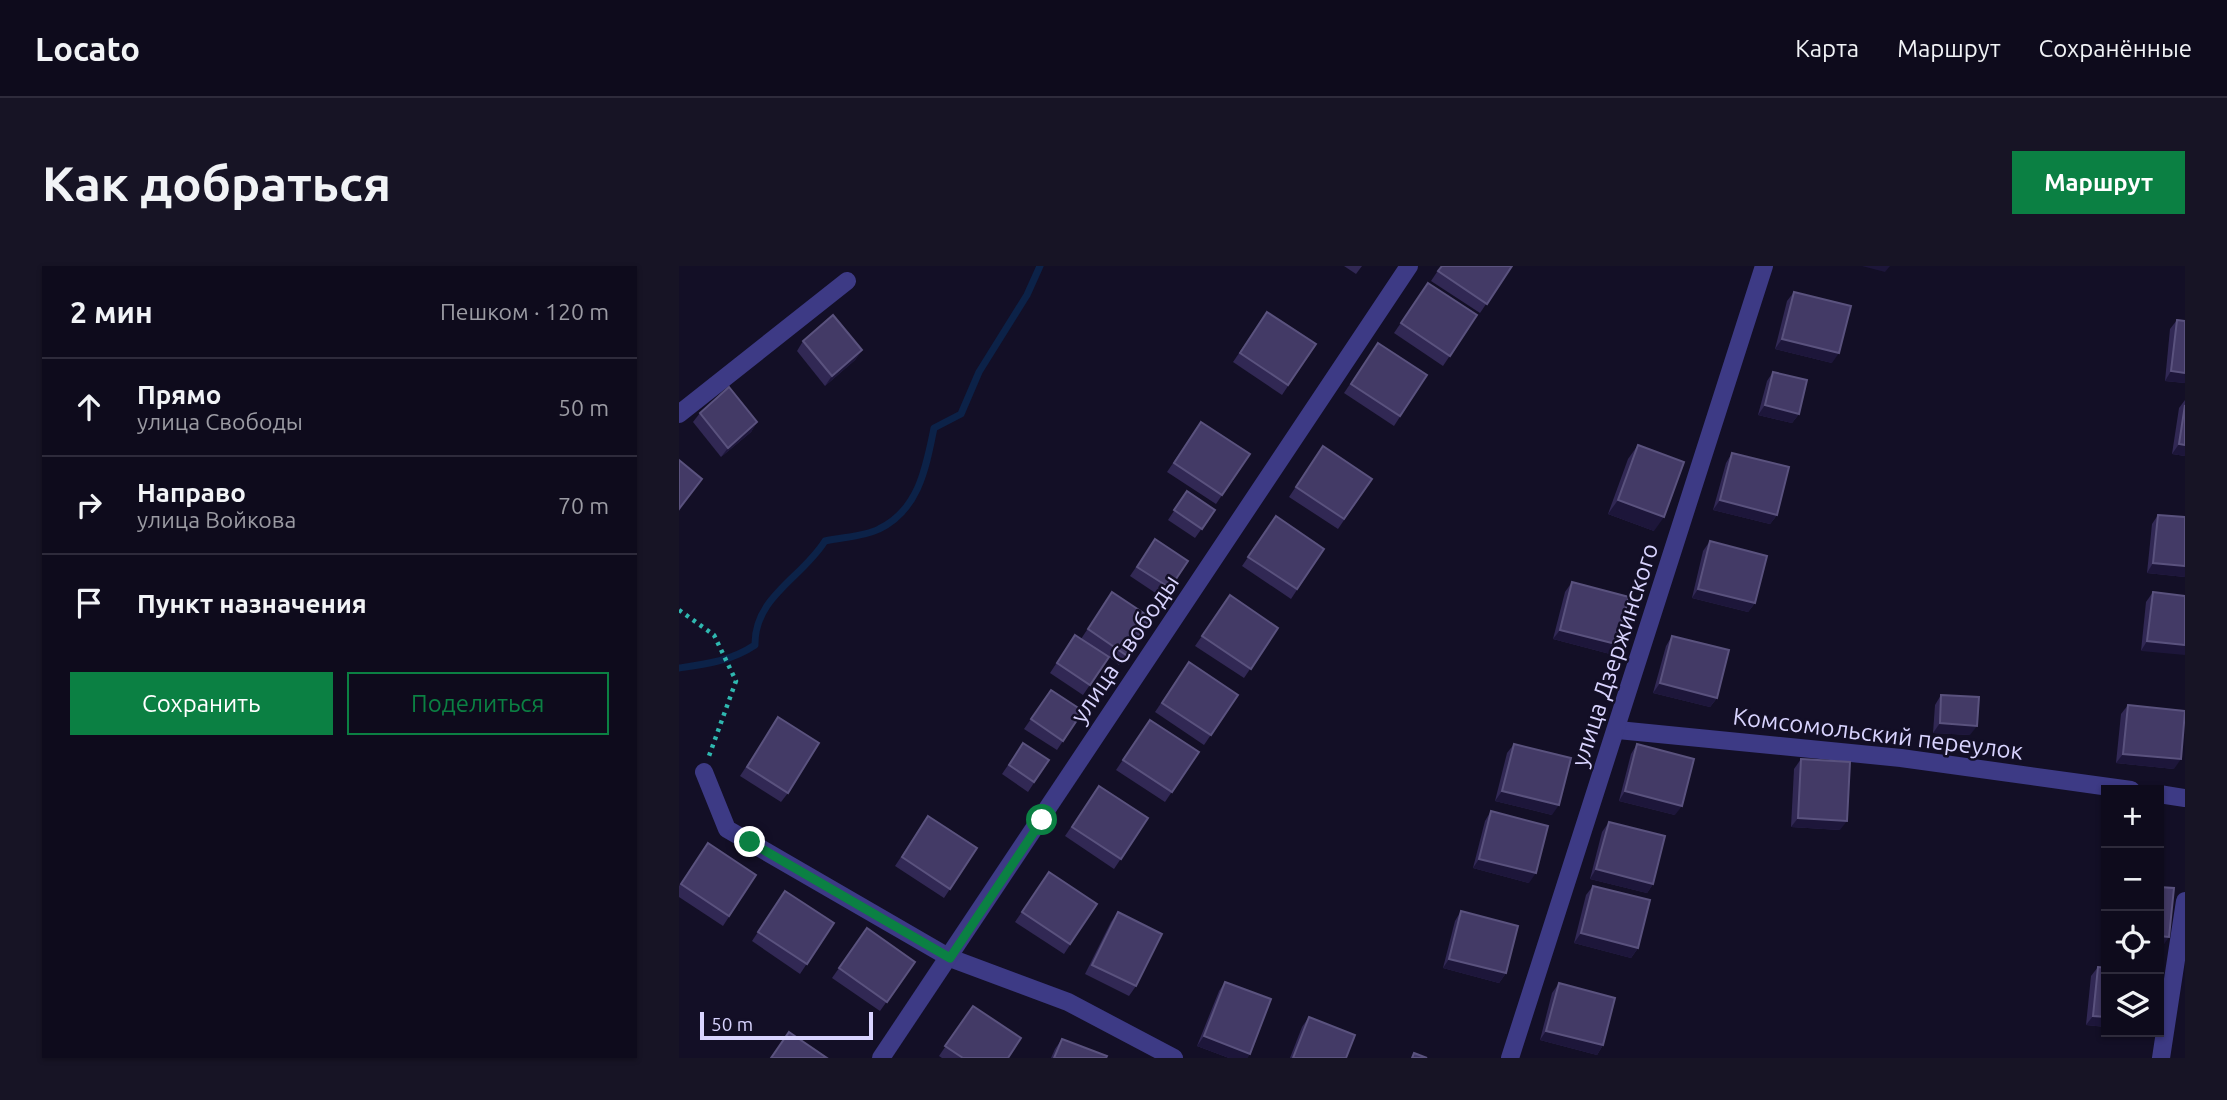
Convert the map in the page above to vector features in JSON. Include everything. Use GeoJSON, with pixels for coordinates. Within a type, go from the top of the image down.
{"type":"FeatureCollection","features":[{"type":"Feature","properties":{"kind":"street","name":"улица Свободы"},"geometry":{"type":"LineString","coordinates":[[881,1058],[1409,266]]}},
{"type":"Feature","properties":{"kind":"street","name":"улица Дзержинского"},"geometry":{"type":"LineString","coordinates":[[1510,1058],[1618,730],[1764,266]]}},
{"type":"Feature","properties":{"kind":"street"},"geometry":{"type":"LineString","coordinates":[[679,414],[847,281]]}},
{"type":"Feature","properties":{"kind":"street","name":"Комсомольский переулок"},"geometry":{"type":"LineString","coordinates":[[1618,730],[1901,758],[2101,786]]}},
{"type":"Feature","properties":{"kind":"street"},"geometry":{"type":"LineString","coordinates":[[704,772],[727,829],[950,958],[1068,1002],[1174,1058]]}},
{"type":"Feature","properties":{"kind":"street"},"geometry":{"type":"LineString","coordinates":[[2164,795],[2185,798]]}},
{"type":"Feature","properties":{"kind":"street"},"geometry":{"type":"LineString","coordinates":[[2161,1058],[2185,901]]}},
{"type":"Feature","properties":{"kind":"path"},"geometry":{"type":"LineString","coordinates":[[679,610],[714,635],[736,681],[704,772]]}},
{"type":"Feature","properties":{"kind":"building"},"geometry":{"type":"Polygon","coordinates":[[[1442,266],[1512,266],[1487,304],[1438,271],[1442,266]]]}},
{"type":"Feature","properties":{"kind":"building"},"geometry":{"type":"Polygon","coordinates":[[[1428,283],[1477,315],[1450,356],[1401,323],[1428,283]]]}},
{"type":"Feature","properties":{"kind":"building"},"geometry":{"type":"Polygon","coordinates":[[[1794,292],[1851,306],[1839,353],[1782,339],[1794,292]]]}},
{"type":"Feature","properties":{"kind":"building"},"geometry":{"type":"Polygon","coordinates":[[[1267,312],[1316,344],[1288,385],[1240,353],[1267,312]]]}},
{"type":"Feature","properties":{"kind":"building"},"geometry":{"type":"Polygon","coordinates":[[[833,315],[862,350],[832,376],[803,341],[833,315]]]}},
{"type":"Feature","properties":{"kind":"building"},"geometry":{"type":"Polygon","coordinates":[[[2177,320],[2185,321],[2185,373],[2171,371],[2177,320]]]}},
{"type":"Feature","properties":{"kind":"building"},"geometry":{"type":"Polygon","coordinates":[[[1378,343],[1427,375],[1400,416],[1351,384],[1378,343]]]}},
{"type":"Feature","properties":{"kind":"building"},"geometry":{"type":"Polygon","coordinates":[[[1773,372],[1807,380],[1799,414],[1765,405],[1773,372]]]}},
{"type":"Feature","properties":{"kind":"building"},"geometry":{"type":"Polygon","coordinates":[[[729,387],[757,422],[728,448],[700,413],[729,387]]]}},
{"type":"Feature","properties":{"kind":"building"},"geometry":{"type":"Polygon","coordinates":[[[2185,405],[2185,445],[2179,444],[2185,405]]]}},
{"type":"Feature","properties":{"kind":"building"},"geometry":{"type":"Polygon","coordinates":[[[1201,422],[1250,454],[1222,495],[1174,463],[1201,422]]]}},
{"type":"Feature","properties":{"kind":"building"},"geometry":{"type":"Polygon","coordinates":[[[1638,445],[1684,462],[1664,517],[1618,500],[1638,445]]]}},
{"type":"Feature","properties":{"kind":"building"},"geometry":{"type":"Polygon","coordinates":[[[1323,446],[1372,479],[1344,519],[1296,487],[1323,446]]]}},
{"type":"Feature","properties":{"kind":"building"},"geometry":{"type":"Polygon","coordinates":[[[1732,453],[1789,467],[1777,515],[1720,500],[1732,453]]]}},
{"type":"Feature","properties":{"kind":"building"},"geometry":{"type":"Polygon","coordinates":[[[679,460],[702,479],[679,509],[679,460]]]}},
{"type":"Feature","properties":{"kind":"building"},"geometry":{"type":"Polygon","coordinates":[[[1187,491],[1215,510],[1202,529],[1174,510],[1187,491]]]}},
{"type":"Feature","properties":{"kind":"building"},"geometry":{"type":"Polygon","coordinates":[[[2158,515],[2185,517],[2185,566],[2153,563],[2158,515]]]}},
{"type":"Feature","properties":{"kind":"building"},"geometry":{"type":"Polygon","coordinates":[[[1276,516],[1324,549],[1297,589],[1248,557],[1276,516]]]}},
{"type":"Feature","properties":{"kind":"building"},"geometry":{"type":"Polygon","coordinates":[[[1155,539],[1188,561],[1170,588],[1137,567],[1155,539]]]}},
{"type":"Feature","properties":{"kind":"building"},"geometry":{"type":"Polygon","coordinates":[[[1710,541],[1767,556],[1755,603],[1698,589],[1710,541]]]}},
{"type":"Feature","properties":{"kind":"building"},"geometry":{"type":"Polygon","coordinates":[[[1572,582],[1629,597],[1616,644],[1560,630],[1572,582]]]}},
{"type":"Feature","properties":{"kind":"building"},"geometry":{"type":"Polygon","coordinates":[[[1112,592],[1151,618],[1126,655],[1088,629],[1112,592]]]}},
{"type":"Feature","properties":{"kind":"building"},"geometry":{"type":"Polygon","coordinates":[[[2153,592],[2185,596],[2185,645],[2147,641],[2153,592]]]}},
{"type":"Feature","properties":{"kind":"building"},"geometry":{"type":"Polygon","coordinates":[[[1230,595],[1278,628],[1251,669],[1202,636],[1230,595]]]}},
{"type":"Feature","properties":{"kind":"building"},"geometry":{"type":"Polygon","coordinates":[[[1075,635],[1109,657],[1090,685],[1057,663],[1075,635]]]}},
{"type":"Feature","properties":{"kind":"building"},"geometry":{"type":"Polygon","coordinates":[[[1672,636],[1729,650],[1717,698],[1660,683],[1672,636]]]}},
{"type":"Feature","properties":{"kind":"building"},"geometry":{"type":"Polygon","coordinates":[[[1189,662],[1238,695],[1211,735],[1162,703],[1189,662]]]}},
{"type":"Feature","properties":{"kind":"building"},"geometry":{"type":"Polygon","coordinates":[[[1051,690],[1083,711],[1063,741],[1031,719],[1051,690]]]}},
{"type":"Feature","properties":{"kind":"building"},"geometry":{"type":"Polygon","coordinates":[[[1941,695],[1979,697],[1977,726],[1940,723],[1941,695]]]}},
{"type":"Feature","properties":{"kind":"building"},"geometry":{"type":"Polygon","coordinates":[[[2128,705],[2185,711],[2181,759],[2123,754],[2128,705]]]}},
{"type":"Feature","properties":{"kind":"building"},"geometry":{"type":"Polygon","coordinates":[[[778,717],[819,743],[788,793],[747,767],[778,717]]]}},
{"type":"Feature","properties":{"kind":"building"},"geometry":{"type":"Polygon","coordinates":[[[1150,720],[1199,752],[1172,792],[1123,760],[1150,720]]]}},
{"type":"Feature","properties":{"kind":"building"},"geometry":{"type":"Polygon","coordinates":[[[1023,743],[1049,760],[1034,782],[1009,765],[1023,743]]]}},
{"type":"Feature","properties":{"kind":"building"},"geometry":{"type":"Polygon","coordinates":[[[1514,744],[1571,758],[1559,805],[1502,791],[1514,744]]]}},
{"type":"Feature","properties":{"kind":"building"},"geometry":{"type":"Polygon","coordinates":[[[1637,744],[1694,759],[1682,806],[1625,791],[1637,744]]]}},
{"type":"Feature","properties":{"kind":"building"},"geometry":{"type":"Polygon","coordinates":[[[1801,759],[1850,762],[1847,821],[1798,818],[1801,759]]]}},
{"type":"Feature","properties":{"kind":"building"},"geometry":{"type":"Polygon","coordinates":[[[1099,786],[1148,818],[1121,859],[1072,827],[1099,786]]]}},
{"type":"Feature","properties":{"kind":"building"},"geometry":{"type":"Polygon","coordinates":[[[1491,811],[1548,826],[1536,873],[1479,859],[1491,811]]]}},
{"type":"Feature","properties":{"kind":"building"},"geometry":{"type":"Polygon","coordinates":[[[928,816],[977,848],[950,889],[902,857],[928,816]]]}},
{"type":"Feature","properties":{"kind":"building"},"geometry":{"type":"Polygon","coordinates":[[[1609,822],[1665,836],[1653,884],[1596,869],[1609,822]]]}},
{"type":"Feature","properties":{"kind":"building"},"geometry":{"type":"Polygon","coordinates":[[[708,843],[756,875],[729,916],[681,884],[708,843]]]}},
{"type":"Feature","properties":{"kind":"building"},"geometry":{"type":"Polygon","coordinates":[[[1049,872],[1097,904],[1070,944],[1022,912],[1049,872]]]}},
{"type":"Feature","properties":{"kind":"building"},"geometry":{"type":"Polygon","coordinates":[[[1593,886],[1650,900],[1638,948],[1581,933],[1593,886]]]}},
{"type":"Feature","properties":{"kind":"building"},"geometry":{"type":"Polygon","coordinates":[[[2164,887],[2174,888],[2169,937],[2164,936],[2164,887]]]}},
{"type":"Feature","properties":{"kind":"building"},"geometry":{"type":"Polygon","coordinates":[[[785,891],[834,923],[807,964],[758,932],[785,891]]]}},
{"type":"Feature","properties":{"kind":"building"},"geometry":{"type":"Polygon","coordinates":[[[1461,911],[1518,926],[1506,973],[1449,959],[1461,911]]]}},
{"type":"Feature","properties":{"kind":"building"},"geometry":{"type":"Polygon","coordinates":[[[1118,912],[1162,934],[1136,986],[1092,965],[1118,912]]]}},
{"type":"Feature","properties":{"kind":"building"},"geometry":{"type":"Polygon","coordinates":[[[867,928],[915,962],[887,1002],[839,968],[867,928]]]}},
{"type":"Feature","properties":{"kind":"building"},"geometry":{"type":"Polygon","coordinates":[[[2098,967],[2101,967],[2101,1017],[2093,1016],[2098,967]]]}},
{"type":"Feature","properties":{"kind":"building"},"geometry":{"type":"Polygon","coordinates":[[[1225,982],[1271,999],[1250,1054],[1204,1036],[1225,982]]]}},
{"type":"Feature","properties":{"kind":"building"},"geometry":{"type":"Polygon","coordinates":[[[1559,983],[1615,998],[1603,1045],[1546,1031],[1559,983]]]}},
{"type":"Feature","properties":{"kind":"building"},"geometry":{"type":"Polygon","coordinates":[[[973,1006],[1021,1038],[1008,1058],[963,1058],[945,1046],[973,1006]]]}},
{"type":"Feature","properties":{"kind":"building"},"geometry":{"type":"Polygon","coordinates":[[[1309,1017],[1355,1035],[1346,1058],[1293,1058],[1309,1017]]]}},
{"type":"Feature","properties":{"kind":"building"},"geometry":{"type":"Polygon","coordinates":[[[789,1032],[827,1058],[771,1058],[789,1032]]]}},
{"type":"Feature","properties":{"kind":"building"},"geometry":{"type":"Polygon","coordinates":[[[1062,1039],[1107,1056],[1054,1058],[1062,1039]]]}},
{"type":"Feature","properties":{"kind":"building"},"geometry":{"type":"Polygon","coordinates":[[[1414,1053],[1427,1058],[1412,1058],[1414,1053]]]}},
{"type":"Feature","properties":{"kind":"waterway"},"geometry":{"type":"LineString","coordinates":[[679,668],[728,658],[755,645],[762,614],[825,541],[873,532],[893,521],[903,511],[919,486],[934,428],[961,414],[979,372],[1027,295],[1040,266]]}},
{"type":"Feature","properties":{"kind":"route"},"geometry":{"type":"LineString","coordinates":[[750,842],[950,958],[1042,820]]}}]}
